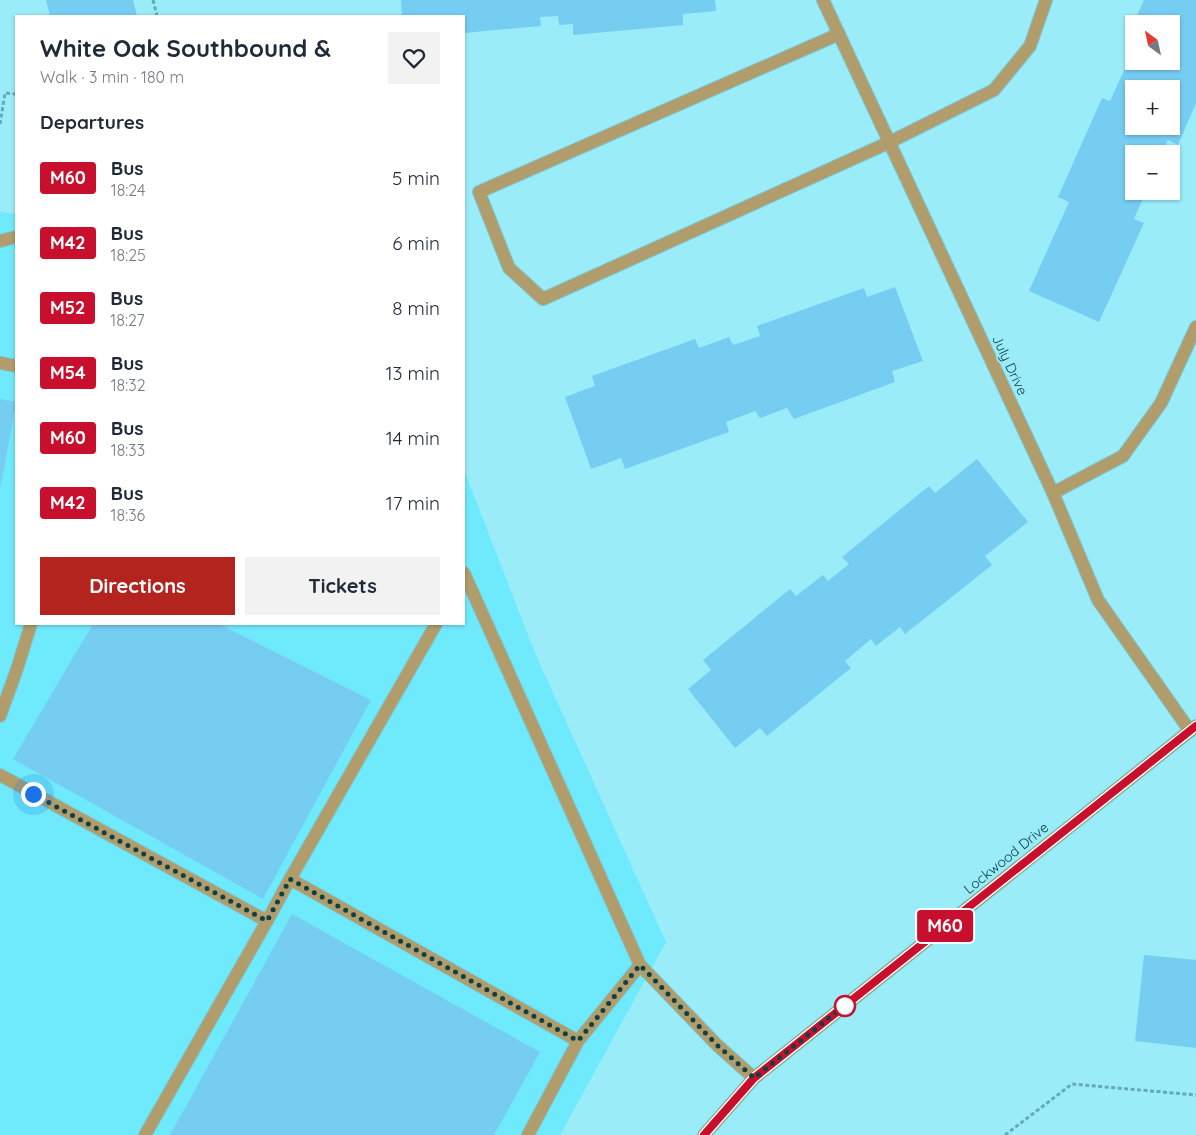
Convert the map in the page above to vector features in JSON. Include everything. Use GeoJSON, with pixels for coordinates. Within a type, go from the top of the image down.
{"type":"FeatureCollection","features":[{"type":"Feature","properties":{"kind":"street","name":"July Drive"},"geometry":{"type":"LineString","coordinates":[[823,0],[1053,493],[1098,600],[1193,728]]}},
{"type":"Feature","properties":{"kind":"street"},"geometry":{"type":"LineString","coordinates":[[840,34],[479,192],[510,268],[542,299],[890,142],[994,90],[1030,46],[1046,0]]}},
{"type":"Feature","properties":{"kind":"street"},"geometry":{"type":"LineString","coordinates":[[0,241],[15,237]]}},
{"type":"Feature","properties":{"kind":"street"},"geometry":{"type":"LineString","coordinates":[[1053,493],[1123,456],[1162,403],[1196,327]]}},
{"type":"Feature","properties":{"kind":"street"},"geometry":{"type":"LineString","coordinates":[[0,363],[15,366]]}},
{"type":"Feature","properties":{"kind":"street"},"geometry":{"type":"LineString","coordinates":[[465,576],[640,965],[717,1045],[754,1078]]}},
{"type":"Feature","properties":{"kind":"street"},"geometry":{"type":"LineString","coordinates":[[0,716],[31,625]]}},
{"type":"Feature","properties":{"kind":"street"},"geometry":{"type":"LineString","coordinates":[[145,1135],[435,625]]}},
{"type":"Feature","properties":{"kind":"street","name":"Lockwood Drive"},"geometry":{"type":"LineString","coordinates":[[704,1135],[754,1078],[1193,728]]}},
{"type":"Feature","properties":{"kind":"street"},"geometry":{"type":"LineString","coordinates":[[0,776],[267,921]]}},
{"type":"Feature","properties":{"kind":"street"},"geometry":{"type":"LineString","coordinates":[[290,879],[578,1041]]}},
{"type":"Feature","properties":{"kind":"street"},"geometry":{"type":"LineString","coordinates":[[528,1135],[578,1041],[640,965]]}},
{"type":"Feature","properties":{"kind":"path"},"geometry":{"type":"LineString","coordinates":[[153,0],[156,15]]}},
{"type":"Feature","properties":{"kind":"path"},"geometry":{"type":"LineString","coordinates":[[0,124],[5,93],[15,94]]}},
{"type":"Feature","properties":{"kind":"path"},"geometry":{"type":"LineString","coordinates":[[1005,1135],[1072,1084],[1196,1095]]}},
{"type":"Feature","properties":{"kind":"shaded area"},"geometry":{"type":"Polygon","coordinates":[[[0,212],[15,214],[15,625],[465,625],[465,473],[535,653],[666,942],[560,1135],[0,1135],[0,212]]]}},
{"type":"Feature","properties":{"kind":"building"},"geometry":{"type":"Polygon","coordinates":[[[46,0],[133,0],[137,15],[50,15],[46,0]]]}},
{"type":"Feature","properties":{"kind":"building"},"geometry":{"type":"Polygon","coordinates":[[[401,0],[715,0],[716,11],[683,14],[683,25],[573,35],[573,24],[559,25],[558,16],[540,17],[541,26],[465,33],[465,15],[402,15],[401,0]]]}},
{"type":"Feature","properties":{"kind":"building"},"geometry":{"type":"Polygon","coordinates":[[[1144,0],[1196,0],[1196,103],[1178,145],[1168,140],[1166,145],[1125,145],[1125,200],[1142,200],[1134,219],[1144,223],[1099,322],[1029,291],[1069,202],[1058,197],[1102,98],[1110,101],[1125,68],[1180,70],[1180,15],[1137,15],[1144,0]]]}},
{"type":"Feature","properties":{"kind":"building"},"geometry":{"type":"Polygon","coordinates":[[[895,287],[923,361],[892,371],[895,382],[794,419],[787,408],[760,418],[755,411],[726,422],[729,432],[625,469],[621,458],[591,469],[565,397],[595,386],[592,376],[695,339],[699,348],[729,337],[733,345],[760,336],[757,326],[864,288],[867,297],[895,287]]]}},
{"type":"Feature","properties":{"kind":"building"},"geometry":{"type":"Polygon","coordinates":[[[0,399],[15,402],[15,408],[0,486],[0,399]]]}},
{"type":"Feature","properties":{"kind":"building"},"geometry":{"type":"Polygon","coordinates":[[[977,459],[1028,522],[985,556],[992,565],[905,634],[900,627],[876,646],[871,639],[845,661],[851,668],[767,736],[760,728],[735,748],[688,689],[711,670],[703,660],[790,589],[796,596],[823,575],[828,581],[849,564],[842,557],[929,486],[935,493],[977,459]]]}},
{"type":"Feature","properties":{"kind":"building"},"geometry":{"type":"Polygon","coordinates":[[[92,625],[221,625],[371,700],[263,899],[13,759],[92,625]]]}},
{"type":"Feature","properties":{"kind":"building"},"geometry":{"type":"Polygon","coordinates":[[[292,914],[540,1052],[494,1135],[170,1135],[292,914]]]}},
{"type":"Feature","properties":{"kind":"building"},"geometry":{"type":"Polygon","coordinates":[[[1144,955],[1196,960],[1196,1048],[1135,1041],[1144,955]]]}},
{"type":"Feature","properties":{"kind":"bus line","name":"M60"},"geometry":{"type":"LineString","coordinates":[[704,1135],[754,1078],[1196,726]]}},
{"type":"Feature","properties":{"kind":"route"},"geometry":{"type":"LineString","coordinates":[[33,794],[267,921],[290,879],[578,1041],[640,965],[717,1045],[754,1078],[849,1002],[845,1006]]}}]}
